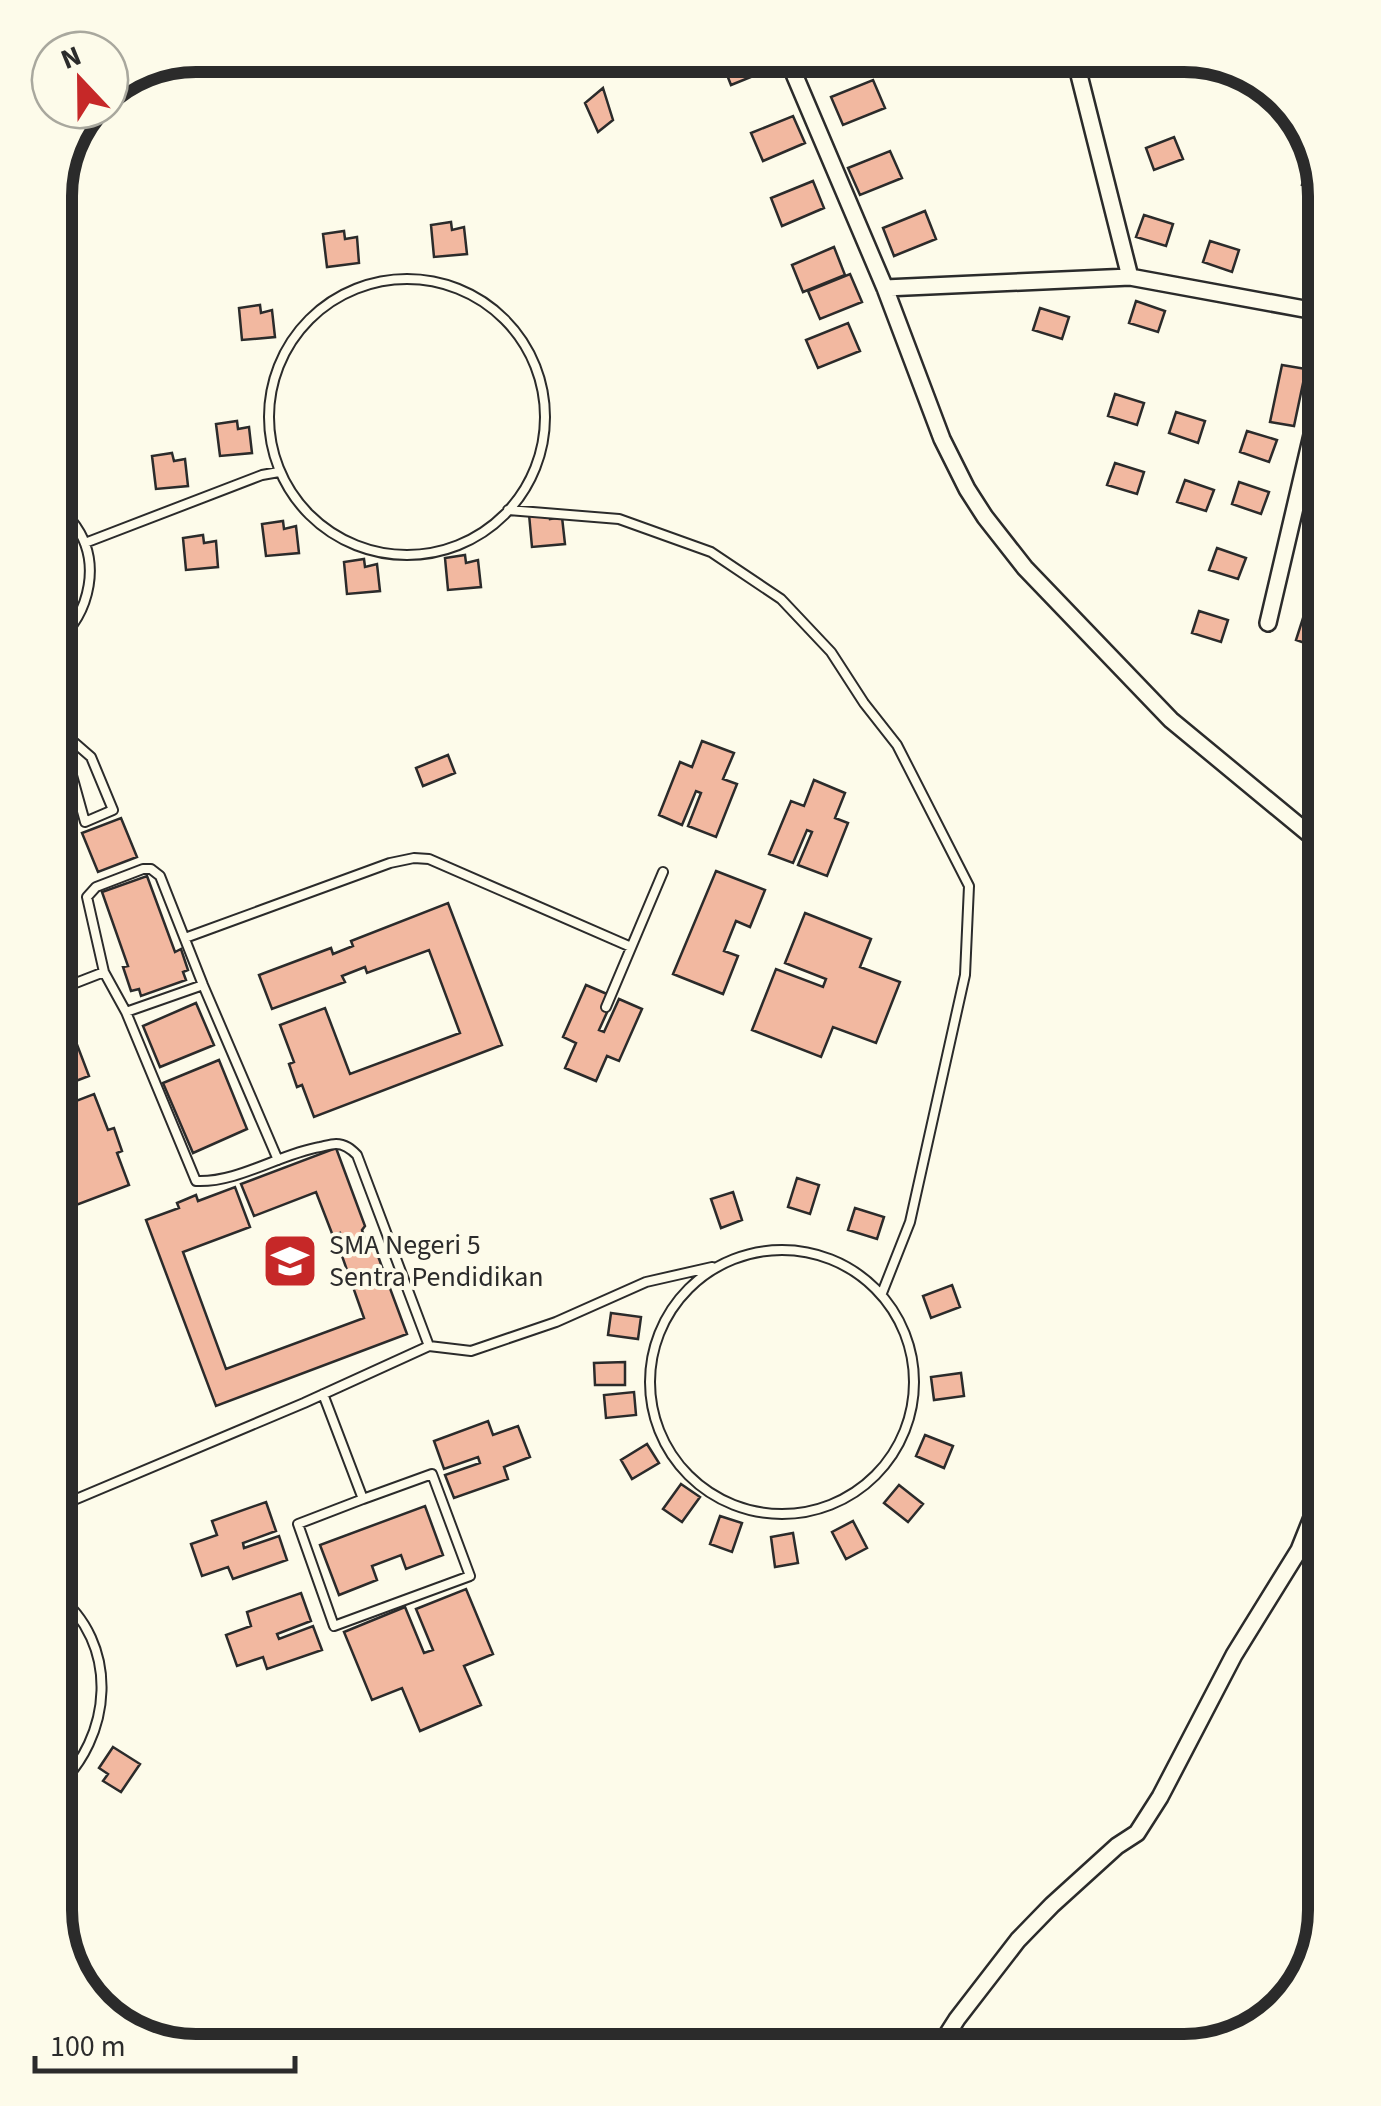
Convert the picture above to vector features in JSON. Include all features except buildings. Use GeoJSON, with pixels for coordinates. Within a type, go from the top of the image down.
{"type":"FeatureCollection","features":[{"type":"Feature","properties":{"kind":"street"},"geometry":{"type":"LineString","coordinates":[[793,73],[885,288],[942,439],[967,489],[994,530],[1025,568],[1171,720],[1308,833]]}},
{"type":"Feature","properties":{"kind":"street"},"geometry":{"type":"LineString","coordinates":[[1079,73],[1130,277]]}},
{"type":"Feature","properties":{"kind":"street"},"geometry":{"type":"LineString","coordinates":[[885,288],[1130,277],[1308,310]]}},
{"type":"Feature","properties":{"kind":"street"},"geometry":{"type":"LineString","coordinates":[[1268,622],[1308,452]]}},
{"type":"Feature","properties":{"kind":"street"},"geometry":{"type":"LineString","coordinates":[[947,2034],[1018,1940],[1065,1893],[1136,1833],[1160,1797],[1234,1655],[1298,1550],[1308,1526]]}},
{"type":"Feature","properties":{"kind":"lane"},"geometry":{"type":"LineString","coordinates":[[411,279],[446,284],[478,297],[505,318],[531,354],[544,396],[544,440],[530,482],[502,517],[466,542],[423,555],[378,553],[337,537],[303,509],[279,472],[270,439],[269,404],[276,370],[292,340],[315,314],[344,294],[376,282],[411,279]]}},
{"type":"Feature","properties":{"kind":"lane"},"geometry":{"type":"LineString","coordinates":[[85,543],[262,475],[279,472]]}},
{"type":"Feature","properties":{"kind":"lane"},"geometry":{"type":"LineString","coordinates":[[508,510],[619,520],[711,552],[781,599],[831,652],[897,745],[969,886],[964,975],[910,1222],[882,1293]]}},
{"type":"Feature","properties":{"kind":"lane"},"geometry":{"type":"LineString","coordinates":[[73,522],[85,543],[90,569],[88,596],[73,624]]}},
{"type":"Feature","properties":{"kind":"lane"},"geometry":{"type":"LineString","coordinates":[[73,742],[91,758],[112,810],[85,822],[73,779]]}},
{"type":"Feature","properties":{"kind":"lane"},"geometry":{"type":"LineString","coordinates":[[185,938],[390,863],[414,858],[429,859],[631,947]]}},
{"type":"Feature","properties":{"kind":"lane"},"geometry":{"type":"LineString","coordinates":[[278,1160],[157,872],[143,869],[96,887],[87,897],[104,972],[126,1012],[196,1181],[212,1182],[278,1160],[307,1149],[337,1144],[349,1148],[356,1155],[429,1346]]}},
{"type":"Feature","properties":{"kind":"lane"},"geometry":{"type":"LineString","coordinates":[[606,1007],[663,872]]}},
{"type":"Feature","properties":{"kind":"lane"},"geometry":{"type":"LineString","coordinates":[[73,985],[104,972]]}},
{"type":"Feature","properties":{"kind":"lane"},"geometry":{"type":"LineString","coordinates":[[126,1012],[203,984]]}},
{"type":"Feature","properties":{"kind":"lane"},"geometry":{"type":"LineString","coordinates":[[73,1500],[429,1346],[471,1351],[556,1322],[646,1282],[718,1266],[760,1251],[804,1251],[847,1265],[882,1293],[905,1329],[915,1371],[911,1414],[894,1453],[865,1485],[827,1506],[784,1514],[742,1508],[703,1489],[673,1459],[654,1419],[649,1374],[659,1331],[682,1294],[718,1266]]}},
{"type":"Feature","properties":{"kind":"lane"},"geometry":{"type":"LineString","coordinates":[[322,1394],[363,1499]]}},
{"type":"Feature","properties":{"kind":"lane"},"geometry":{"type":"LineString","coordinates":[[432,1474],[470,1576],[334,1626],[298,1524],[363,1499],[432,1474]]}},
{"type":"Feature","properties":{"kind":"lane"},"geometry":{"type":"LineString","coordinates":[[73,1612],[92,1642],[102,1694],[90,1746],[73,1771]]}},
{"type":"Feature","properties":{"kind":"place","name":"SMA Negeri 5 Sentra Pendidikan"},"geometry":{"type":"Point","coordinates":[290,1261]}}]}
